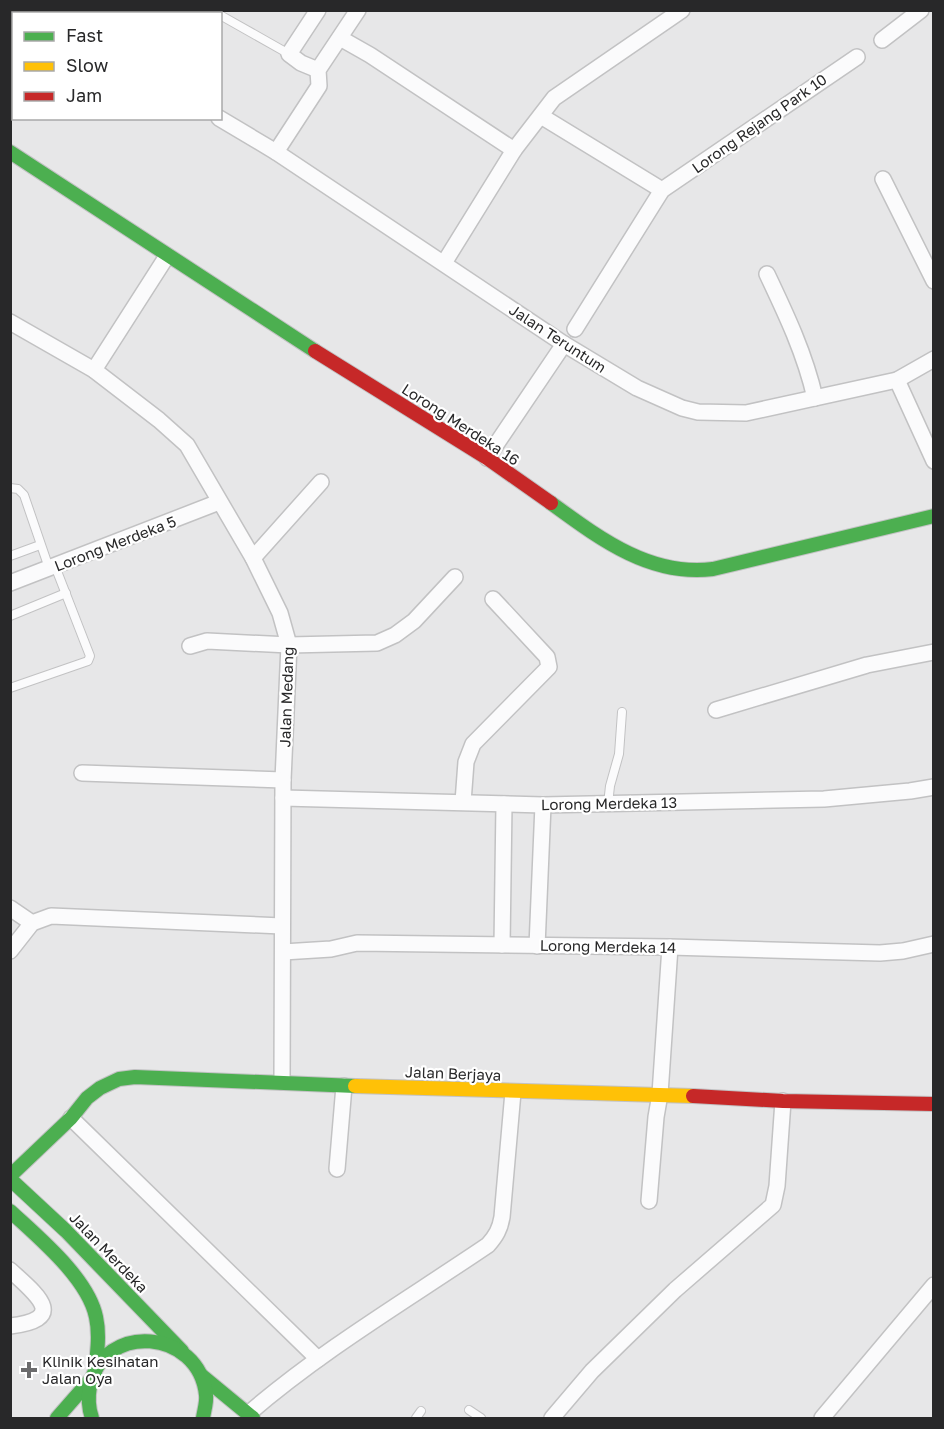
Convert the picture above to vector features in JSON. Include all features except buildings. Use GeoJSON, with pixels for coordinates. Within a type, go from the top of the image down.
{"type":"FeatureCollection","features":[{"type":"Feature","properties":{"kind":"street"},"geometry":{"type":"LineString","coordinates":[[318,10],[290,54],[301,63],[318,70]]}},
{"type":"Feature","properties":{"kind":"street"},"geometry":{"type":"LineString","coordinates":[[276,152],[319,86],[318,70],[358,10]]}},
{"type":"Feature","properties":{"kind":"street"},"geometry":{"type":"LineString","coordinates":[[444,263],[514,150],[554,98],[682,10]]}},
{"type":"Feature","properties":{"kind":"street"},"geometry":{"type":"LineString","coordinates":[[882,40],[921,10]]}},
{"type":"Feature","properties":{"kind":"street"},"geometry":{"type":"LineString","coordinates":[[340,38],[370,55],[514,150]]}},
{"type":"Feature","properties":{"kind":"street","name":"Lorong Rejang Park 10"},"geometry":{"type":"LineString","coordinates":[[575,329],[662,190],[857,57]]}},
{"type":"Feature","properties":{"kind":"street"},"geometry":{"type":"LineString","coordinates":[[541,116],[662,190]]}},
{"type":"Feature","properties":{"kind":"street","name":"Jalan Teruntum"},"geometry":{"type":"LineString","coordinates":[[222,120],[276,152],[564,344],[637,388],[682,408],[698,412],[746,413],[897,380],[933,359]]}},
{"type":"Feature","properties":{"kind":"street","name":"Lorong Merdeka 16"},"geometry":{"type":"LineString","coordinates":[[10,152],[331,362],[487,458],[603,541],[657,565],[697,571],[713,569],[933,516]]}},
{"type":"Feature","properties":{"kind":"street"},"geometry":{"type":"LineString","coordinates":[[883,179],[933,281]]}},
{"type":"Feature","properties":{"kind":"street"},"geometry":{"type":"LineString","coordinates":[[94,370],[167,256]]}},
{"type":"Feature","properties":{"kind":"street"},"geometry":{"type":"LineString","coordinates":[[767,274],[796,337],[809,372],[814,398]]}},
{"type":"Feature","properties":{"kind":"street","name":"Jalan Medang"},"geometry":{"type":"LineString","coordinates":[[10,322],[94,370],[159,420],[187,445],[254,558],[280,613],[289,645],[283,780],[282,1082]]}},
{"type":"Feature","properties":{"kind":"street"},"geometry":{"type":"LineString","coordinates":[[487,458],[564,344]]}},
{"type":"Feature","properties":{"kind":"street"},"geometry":{"type":"LineString","coordinates":[[897,380],[933,461]]}},
{"type":"Feature","properties":{"kind":"street"},"geometry":{"type":"LineString","coordinates":[[254,558],[321,482]]}},
{"type":"Feature","properties":{"kind":"street","name":"Lorong Merdeka 5"},"geometry":{"type":"LineString","coordinates":[[10,584],[219,502]]}},
{"type":"Feature","properties":{"kind":"street"},"geometry":{"type":"LineString","coordinates":[[190,646],[207,641],[289,645],[377,643],[395,635],[414,621],[455,577]]}},
{"type":"Feature","properties":{"kind":"street"},"geometry":{"type":"LineString","coordinates":[[464,802],[466,762],[473,744],[549,667],[547,657],[493,599]]}},
{"type":"Feature","properties":{"kind":"street"},"geometry":{"type":"LineString","coordinates":[[716,710],[867,665],[933,652]]}},
{"type":"Feature","properties":{"kind":"street"},"geometry":{"type":"LineString","coordinates":[[82,773],[283,780]]}},
{"type":"Feature","properties":{"kind":"street","name":"Lorong Merdeka 13"},"geometry":{"type":"LineString","coordinates":[[283,798],[543,805],[608,804],[824,799],[933,787]]}},
{"type":"Feature","properties":{"kind":"street"},"geometry":{"type":"LineString","coordinates":[[502,945],[504,804]]}},
{"type":"Feature","properties":{"kind":"street"},"geometry":{"type":"LineString","coordinates":[[537,946],[543,805]]}},
{"type":"Feature","properties":{"kind":"street"},"geometry":{"type":"LineString","coordinates":[[10,908],[32,923]]}},
{"type":"Feature","properties":{"kind":"street"},"geometry":{"type":"LineString","coordinates":[[10,951],[32,923],[51,916],[282,926]]}},
{"type":"Feature","properties":{"kind":"street","name":"Lorong Merdeka 14"},"geometry":{"type":"LineString","coordinates":[[283,952],[331,950],[357,942],[670,946],[880,953],[903,951],[933,944]]}},
{"type":"Feature","properties":{"kind":"street"},"geometry":{"type":"LineString","coordinates":[[649,1201],[660,1094],[670,946]]}},
{"type":"Feature","properties":{"kind":"street","name":"Jalan Berjaya"},"geometry":{"type":"LineString","coordinates":[[10,1178],[71,1118],[87,1098],[100,1088],[119,1079],[135,1077],[513,1092],[660,1094],[783,1101],[933,1104]]}},
{"type":"Feature","properties":{"kind":"street"},"geometry":{"type":"LineString","coordinates":[[337,1169],[344,1086]]}},
{"type":"Feature","properties":{"kind":"street"},"geometry":{"type":"LineString","coordinates":[[250,1416],[278,1388],[318,1359],[493,1240],[500,1226],[513,1092]]}},
{"type":"Feature","properties":{"kind":"street"},"geometry":{"type":"LineString","coordinates":[[552,1419],[592,1371],[675,1290],[773,1205],[777,1186],[783,1101]]}},
{"type":"Feature","properties":{"kind":"street"},"geometry":{"type":"LineString","coordinates":[[71,1118],[318,1359]]}},
{"type":"Feature","properties":{"kind":"street","name":"Jalan Merdeka"},"geometry":{"type":"LineString","coordinates":[[10,1178],[66,1231],[194,1362],[202,1376],[250,1416]]}},
{"type":"Feature","properties":{"kind":"street"},"geometry":{"type":"LineString","coordinates":[[10,1210],[69,1271],[90,1300],[95,1311],[98,1328],[93,1375],[88,1395],[92,1419]]}},
{"type":"Feature","properties":{"kind":"street"},"geometry":{"type":"LineString","coordinates":[[10,1270],[41,1299],[43,1307],[43,1313],[36,1320],[10,1326]]}},
{"type":"Feature","properties":{"kind":"street"},"geometry":{"type":"LineString","coordinates":[[822,1419],[933,1285]]}},
{"type":"Feature","properties":{"kind":"street"},"geometry":{"type":"LineString","coordinates":[[57,1419],[104,1358],[118,1348],[133,1342],[150,1340],[167,1343],[182,1351]]}},
{"type":"Feature","properties":{"kind":"street"},"geometry":{"type":"LineString","coordinates":[[202,1376],[207,1392],[203,1419]]}},
{"type":"Feature","properties":{"kind":"lane"},"geometry":{"type":"LineString","coordinates":[[222,16],[290,54]]}},
{"type":"Feature","properties":{"kind":"lane"},"geometry":{"type":"LineString","coordinates":[[10,488],[18,489],[24,495],[40,545],[66,593],[90,652],[88,661],[10,687]]}},
{"type":"Feature","properties":{"kind":"lane"},"geometry":{"type":"LineString","coordinates":[[10,556],[40,545]]}},
{"type":"Feature","properties":{"kind":"lane"},"geometry":{"type":"LineString","coordinates":[[10,616],[66,593]]}},
{"type":"Feature","properties":{"kind":"lane"},"geometry":{"type":"LineString","coordinates":[[608,804],[610,786],[619,754],[622,712]]}},
{"type":"Feature","properties":{"kind":"lane"},"geometry":{"type":"LineString","coordinates":[[469,1410],[481,1419]]}},
{"type":"Feature","properties":{"kind":"lane"},"geometry":{"type":"LineString","coordinates":[[416,1419],[421,1411]]}},
{"type":"Feature","properties":{"kind":"traffic: fast"},"geometry":{"type":"LineString","coordinates":[[10,152],[315,351]]}},
{"type":"Feature","properties":{"kind":"traffic: fast"},"geometry":{"type":"LineString","coordinates":[[551,503],[626,552],[668,567],[690,570],[713,569],[934,516]]}},
{"type":"Feature","properties":{"kind":"traffic: fast"},"geometry":{"type":"LineString","coordinates":[[10,1176],[71,1118],[87,1098],[100,1088],[119,1079],[135,1077],[355,1086]]}},
{"type":"Feature","properties":{"kind":"traffic: fast"},"geometry":{"type":"LineString","coordinates":[[10,1179],[66,1231],[182,1351]]}},
{"type":"Feature","properties":{"kind":"traffic: fast"},"geometry":{"type":"LineString","coordinates":[[10,1211],[73,1273],[91,1302],[98,1331],[95,1372]]}},
{"type":"Feature","properties":{"kind":"traffic: fast"},"geometry":{"type":"LineString","coordinates":[[92,1418],[89,1390],[98,1365],[113,1351],[131,1343],[150,1341],[170,1346],[187,1357],[200,1373],[206,1395],[203,1418]]}},
{"type":"Feature","properties":{"kind":"traffic: fast"},"geometry":{"type":"LineString","coordinates":[[202,1376],[253,1418]]}},
{"type":"Feature","properties":{"kind":"traffic: fast"},"geometry":{"type":"LineString","coordinates":[[57,1418],[92,1378]]}},
{"type":"Feature","properties":{"kind":"traffic: slow"},"geometry":{"type":"LineString","coordinates":[[355,1086],[693,1096]]}},
{"type":"Feature","properties":{"kind":"traffic: jam"},"geometry":{"type":"LineString","coordinates":[[315,351],[487,458],[551,503]]}},
{"type":"Feature","properties":{"kind":"traffic: jam"},"geometry":{"type":"LineString","coordinates":[[693,1096],[783,1101],[934,1104]]}},
{"type":"Feature","properties":{"kind":"place","name":"Klinik Kesihatan Jalan Oya"},"geometry":{"type":"Point","coordinates":[29,1370]}}]}
